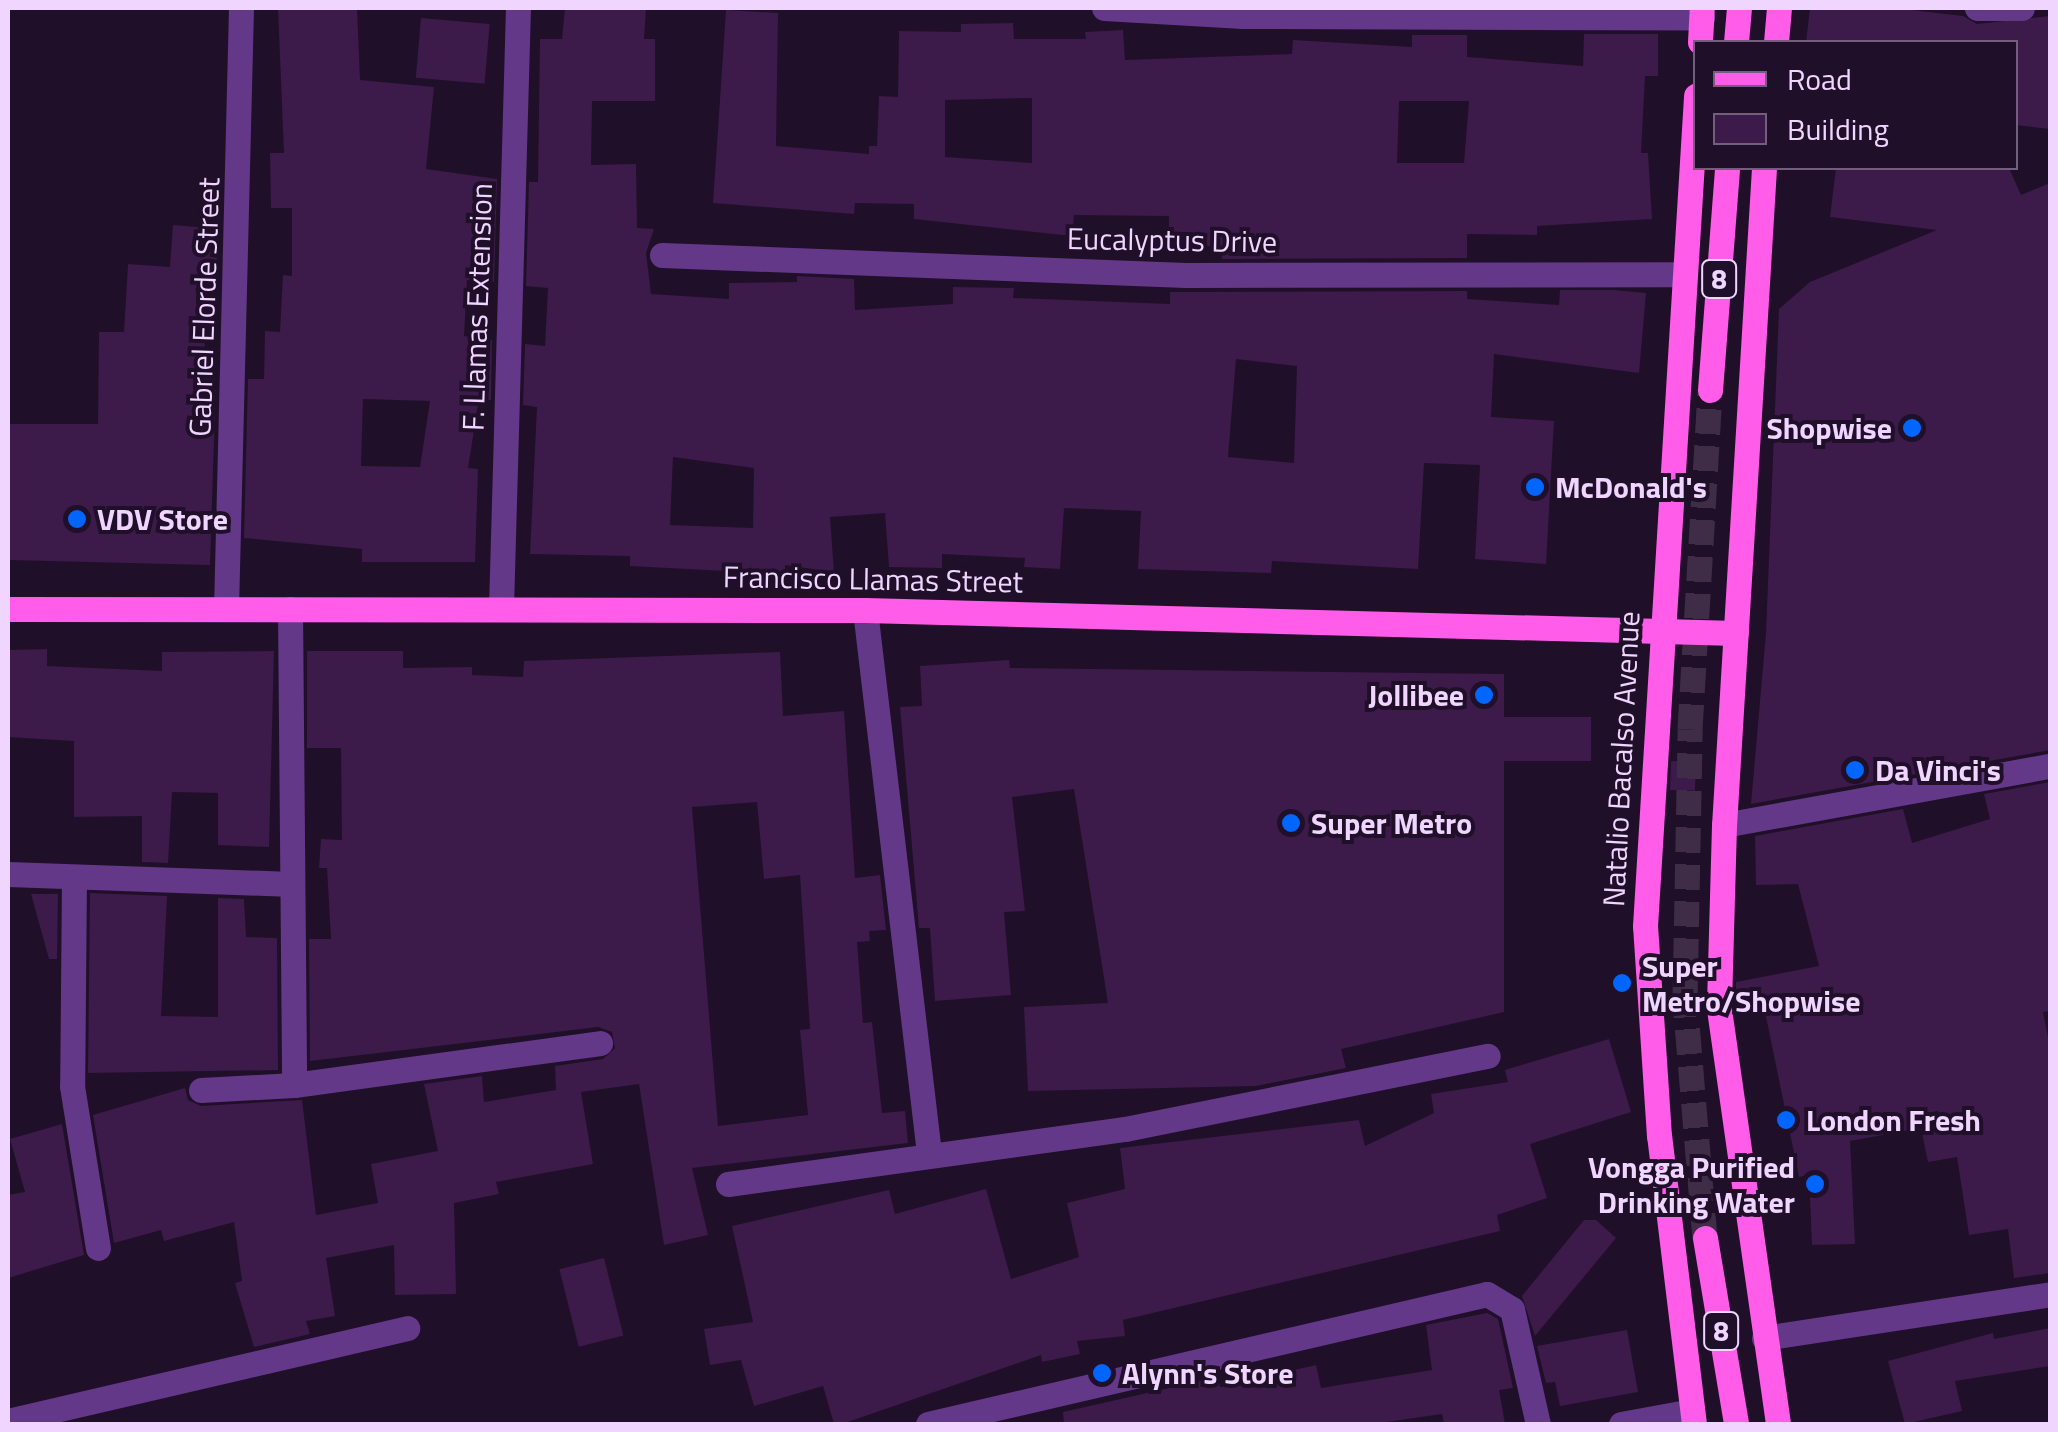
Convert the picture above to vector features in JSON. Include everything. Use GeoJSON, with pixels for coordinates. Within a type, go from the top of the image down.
{"type":"FeatureCollection","features":[{"type":"Feature","properties":{"kind":"main road"},"geometry":{"type":"LineString","coordinates":[[1736,40],[1739,8]]}},
{"type":"Feature","properties":{"kind":"main road"},"geometry":{"type":"LineString","coordinates":[[1776,40],[1779,8]]}},
{"type":"Feature","properties":{"kind":"main road","name":"Natalio Bacalso Avenue"},"geometry":{"type":"LineString","coordinates":[[1693,134],[1645,926],[1659,1136],[1693,1418]]}},
{"type":"Feature","properties":{"kind":"main road","name":"8"},"geometry":{"type":"LineString","coordinates":[[1710,390],[1727,170]]}},
{"type":"Feature","properties":{"kind":"main road","name":"8"},"geometry":{"type":"LineString","coordinates":[[1764,170],[1724,826],[1719,1008],[1778,1424]]}},
{"type":"Feature","properties":{"kind":"main road","name":"Francisco Llamas Street"},"geometry":{"type":"LineString","coordinates":[[8,609],[865,610],[1736,633]]}},
{"type":"Feature","properties":{"kind":"main road","name":"8"},"geometry":{"type":"LineString","coordinates":[[1704,1238],[1736,1424]]}},
{"type":"Feature","properties":{"kind":"street","name":"Gabriel Elorde Street"},"geometry":{"type":"LineString","coordinates":[[226,609],[242,8]]}},
{"type":"Feature","properties":{"kind":"street","name":"F. Llamas Extension"},"geometry":{"type":"LineString","coordinates":[[501,608],[518,8]]}},
{"type":"Feature","properties":{"kind":"street"},"geometry":{"type":"LineString","coordinates":[[1104,8],[1243,16],[1701,23]]}},
{"type":"Feature","properties":{"kind":"street"},"geometry":{"type":"LineString","coordinates":[[1977,8],[2022,8]]}},
{"type":"Feature","properties":{"kind":"street","name":"Eucalyptus Drive"},"geometry":{"type":"LineString","coordinates":[[662,254],[1186,275],[1682,274]]}},
{"type":"Feature","properties":{"kind":"street"},"geometry":{"type":"LineString","coordinates":[[290,609],[294,1085]]}},
{"type":"Feature","properties":{"kind":"street"},"geometry":{"type":"LineString","coordinates":[[865,610],[930,1153]]}},
{"type":"Feature","properties":{"kind":"street"},"geometry":{"type":"LineString","coordinates":[[1724,826],[2050,766]]}},
{"type":"Feature","properties":{"kind":"street"},"geometry":{"type":"LineString","coordinates":[[8,874],[292,884]]}},
{"type":"Feature","properties":{"kind":"street"},"geometry":{"type":"LineString","coordinates":[[74,877],[72,1086],[98,1248]]}},
{"type":"Feature","properties":{"kind":"street"},"geometry":{"type":"LineString","coordinates":[[201,1090],[294,1085],[600,1043]]}},
{"type":"Feature","properties":{"kind":"street"},"geometry":{"type":"LineString","coordinates":[[728,1184],[1125,1129],[1488,1056]]}},
{"type":"Feature","properties":{"kind":"street"},"geometry":{"type":"LineString","coordinates":[[928,1424],[1487,1294],[1512,1310],[1538,1424]]}},
{"type":"Feature","properties":{"kind":"street"},"geometry":{"type":"LineString","coordinates":[[1764,1338],[2050,1294]]}},
{"type":"Feature","properties":{"kind":"street"},"geometry":{"type":"LineString","coordinates":[[8,1421],[408,1328]]}},
{"type":"Feature","properties":{"kind":"street"},"geometry":{"type":"LineString","coordinates":[[1622,1424],[1693,1418]]}},
{"type":"Feature","properties":{"kind":"building"},"geometry":{"type":"Polygon","coordinates":[[[278,8],[357,8],[360,80],[434,87],[426,169],[497,179],[494,282],[467,280],[464,336],[492,340],[491,400],[479,399],[468,468],[478,469],[475,562],[362,562],[362,549],[244,538],[248,379],[264,379],[265,331],[280,332],[283,275],[292,276],[292,208],[271,208],[270,153],[284,153],[278,8]],[[363,399],[361,466],[420,467],[430,401],[363,399]]]}},
{"type":"Feature","properties":{"kind":"building"},"geometry":{"type":"Polygon","coordinates":[[[565,8],[646,8],[644,39],[655,39],[655,101],[592,101],[591,165],[636,164],[637,228],[654,229],[646,253],[651,294],[729,299],[729,283],[797,282],[797,276],[854,279],[855,310],[953,304],[953,287],[1014,288],[1013,298],[1170,304],[1170,292],[1467,291],[1467,299],[1559,305],[1560,290],[1614,290],[1646,293],[1639,373],[1494,354],[1491,417],[1554,421],[1546,564],[1475,559],[1480,465],[1424,463],[1418,569],[1272,561],[1271,573],[1138,569],[1141,511],[1064,508],[1060,569],[1024,567],[1025,558],[942,554],[942,568],[889,567],[885,513],[830,517],[834,572],[785,565],[785,574],[630,566],[630,556],[530,554],[537,407],[523,405],[525,344],[545,346],[548,288],[526,286],[529,182],[538,182],[540,39],[562,39],[565,8]],[[1236,359],[1228,457],[1294,463],[1297,366],[1236,359]],[[673,457],[670,525],[753,528],[754,468],[673,457]]]}},
{"type":"Feature","properties":{"kind":"building"},"geometry":{"type":"Polygon","coordinates":[[[1810,8],[1894,8],[1963,16],[1977,24],[2050,16],[2050,129],[2018,125],[2018,40],[1806,40],[1810,8]]]}},
{"type":"Feature","properties":{"kind":"building"},"geometry":{"type":"Polygon","coordinates":[[[726,10],[778,13],[776,146],[869,154],[869,146],[877,146],[879,96],[898,97],[899,31],[961,32],[961,24],[1013,23],[1014,39],[1086,39],[1085,32],[1123,30],[1125,60],[1292,54],[1293,40],[1412,47],[1412,35],[1467,35],[1467,57],[1583,66],[1584,34],[1658,34],[1658,76],[1645,76],[1641,153],[1648,153],[1652,219],[1537,226],[1537,235],[1467,234],[1467,258],[1222,259],[1222,247],[1169,243],[1169,216],[1074,215],[1072,236],[914,219],[914,204],[855,203],[854,214],[713,203],[726,10]],[[1032,98],[945,100],[945,157],[1032,163],[1032,98]],[[1399,101],[1397,163],[1464,163],[1469,101],[1399,101]]]}},
{"type":"Feature","properties":{"kind":"building"},"geometry":{"type":"Polygon","coordinates":[[[421,18],[490,24],[485,84],[416,78],[421,18]]]}},
{"type":"Feature","properties":{"kind":"building","name":"Shopwise"},"geometry":{"type":"Polygon","coordinates":[[[1836,170],[2010,170],[2021,195],[2050,183],[2050,750],[1751,804],[1766,633],[1779,309],[1810,282],[1937,230],[1830,217],[1836,170]]]}},
{"type":"Feature","properties":{"kind":"building"},"geometry":{"type":"Polygon","coordinates":[[[173,225],[219,229],[217,264],[202,263],[199,333],[205,333],[204,378],[216,378],[210,565],[8,560],[9,424],[98,424],[99,332],[124,332],[128,264],[170,267],[173,225]]]}},
{"type":"Feature","properties":{"kind":"building"},"geometry":{"type":"Polygon","coordinates":[[[47,649],[47,666],[162,671],[162,652],[274,651],[269,847],[218,845],[218,793],[172,792],[168,863],[142,862],[142,816],[74,817],[74,741],[8,737],[8,650],[47,649]]]}},
{"type":"Feature","properties":{"kind":"building"},"geometry":{"type":"Polygon","coordinates":[[[307,651],[403,651],[403,668],[472,667],[472,675],[523,677],[524,661],[780,652],[783,716],[844,711],[855,878],[880,875],[886,930],[869,931],[870,941],[857,942],[863,1023],[872,1022],[882,1113],[905,1111],[908,1143],[692,1168],[708,1235],[664,1245],[639,1084],[581,1092],[593,1164],[496,1182],[499,1194],[454,1203],[456,1294],[395,1295],[394,1245],[326,1258],[335,1316],[306,1321],[310,1334],[254,1347],[235,1283],[242,1281],[234,1222],[164,1241],[161,1230],[114,1243],[93,1115],[185,1088],[188,1100],[201,1106],[302,1100],[316,1215],[378,1203],[371,1164],[438,1151],[424,1084],[482,1076],[484,1102],[556,1090],[555,1066],[603,1059],[615,1048],[612,1032],[598,1027],[310,1061],[309,939],[331,939],[327,868],[319,868],[321,839],[342,840],[341,748],[307,748],[307,651]],[[757,802],[692,807],[718,1126],[808,1115],[800,1030],[810,1029],[800,875],[764,879],[757,802]]]}},
{"type":"Feature","properties":{"kind":"building","name":"Super Metro"},"geometry":{"type":"Polygon","coordinates":[[[1009,660],[1010,668],[1504,674],[1504,717],[1591,717],[1591,761],[1504,761],[1504,1012],[1341,1049],[1346,1068],[1256,1086],[1028,1091],[1024,1007],[1108,1003],[1074,789],[1012,797],[1025,911],[1004,912],[1011,995],[935,1001],[930,928],[919,928],[900,707],[922,706],[920,666],[1009,660]]]}},
{"type":"Feature","properties":{"kind":"building"},"geometry":{"type":"Polygon","coordinates":[[[1671,761],[1696,762],[1695,791],[1670,790],[1671,761]]]}},
{"type":"Feature","properties":{"kind":"building"},"geometry":{"type":"Polygon","coordinates":[[[2050,782],[2050,1011],[2043,1012],[2050,1047],[2050,1273],[2014,1278],[2008,1229],[1969,1235],[1957,1157],[1928,1162],[1921,1128],[1850,1141],[1855,1244],[1812,1245],[1809,1175],[1799,1177],[1763,1002],[1736,1000],[1736,982],[1819,966],[1798,884],[1756,885],[1755,836],[1903,809],[1912,843],[1990,819],[1984,794],[2050,782]]]}},
{"type":"Feature","properties":{"kind":"building"},"geometry":{"type":"Polygon","coordinates":[[[90,893],[167,896],[161,1016],[218,1017],[218,898],[244,899],[246,937],[277,938],[278,1070],[88,1073],[90,893]]]}},
{"type":"Feature","properties":{"kind":"building"},"geometry":{"type":"Polygon","coordinates":[[[31,894],[58,894],[57,959],[49,959],[31,894]]]}},
{"type":"Feature","properties":{"kind":"building"},"geometry":{"type":"Polygon","coordinates":[[[1609,1039],[1631,1112],[1530,1144],[1547,1198],[1497,1215],[1500,1231],[1123,1320],[1125,1336],[1077,1341],[1080,1354],[1042,1362],[1041,1355],[842,1424],[834,1424],[823,1386],[754,1406],[741,1360],[710,1365],[704,1329],[753,1322],[732,1226],[889,1190],[895,1214],[986,1189],[1011,1279],[1079,1257],[1067,1203],[1125,1189],[1120,1148],[1359,1120],[1365,1146],[1434,1113],[1431,1094],[1508,1082],[1505,1070],[1609,1039]]]}},
{"type":"Feature","properties":{"kind":"building"},"geometry":{"type":"Polygon","coordinates":[[[62,1124],[84,1255],[8,1278],[8,1195],[25,1192],[10,1139],[62,1124]]]}},
{"type":"Feature","properties":{"kind":"building"},"geometry":{"type":"Polygon","coordinates":[[[1584,1220],[1596,1220],[1616,1238],[1535,1336],[1522,1296],[1584,1220]]]}},
{"type":"Feature","properties":{"kind":"building"},"geometry":{"type":"Polygon","coordinates":[[[604,1258],[623,1336],[579,1347],[559,1269],[604,1258]]]}},
{"type":"Feature","properties":{"kind":"building"},"geometry":{"type":"Polygon","coordinates":[[[1487,1313],[1498,1319],[1513,1388],[1499,1390],[1505,1424],[1444,1424],[1442,1414],[1373,1424],[1064,1424],[1063,1412],[1218,1377],[1220,1387],[1316,1365],[1321,1388],[1432,1370],[1426,1325],[1487,1313]]]}},
{"type":"Feature","properties":{"kind":"building"},"geometry":{"type":"Polygon","coordinates":[[[2050,1328],[2050,1366],[1955,1381],[1962,1411],[1905,1424],[1888,1361],[1993,1333],[1994,1339],[2050,1328]]]}},
{"type":"Feature","properties":{"kind":"building"},"geometry":{"type":"Polygon","coordinates":[[[1627,1330],[1638,1392],[1560,1406],[1555,1382],[1546,1383],[1537,1346],[1627,1330]]]}},
{"type":"Feature","properties":{"kind":"tunnel"},"geometry":{"type":"LineString","coordinates":[[1705,1238],[1685,1000],[1690,729],[1710,390]]}},
{"type":"Feature","properties":{"kind":"place","name":"Shopwise"},"geometry":{"type":"Point","coordinates":[1912,428]}},
{"type":"Feature","properties":{"kind":"place","name":"McDonald's"},"geometry":{"type":"Point","coordinates":[1535,487]}},
{"type":"Feature","properties":{"kind":"place","name":"VDV Store"},"geometry":{"type":"Point","coordinates":[77,519]}},
{"type":"Feature","properties":{"kind":"place","name":"Jollibee"},"geometry":{"type":"Point","coordinates":[1484,695]}},
{"type":"Feature","properties":{"kind":"place","name":"Da Vinci's"},"geometry":{"type":"Point","coordinates":[1855,770]}},
{"type":"Feature","properties":{"kind":"place","name":"Super Metro"},"geometry":{"type":"Point","coordinates":[1291,823]}},
{"type":"Feature","properties":{"kind":"place","name":"Super Metro/Shopwise"},"geometry":{"type":"Point","coordinates":[1622,983]}},
{"type":"Feature","properties":{"kind":"place","name":"London Fresh"},"geometry":{"type":"Point","coordinates":[1786,1120]}},
{"type":"Feature","properties":{"kind":"place","name":"Vongga Purified Drinking Water"},"geometry":{"type":"Point","coordinates":[1815,1184]}},
{"type":"Feature","properties":{"kind":"place","name":"Alynn's Store"},"geometry":{"type":"Point","coordinates":[1102,1373]}}]}
